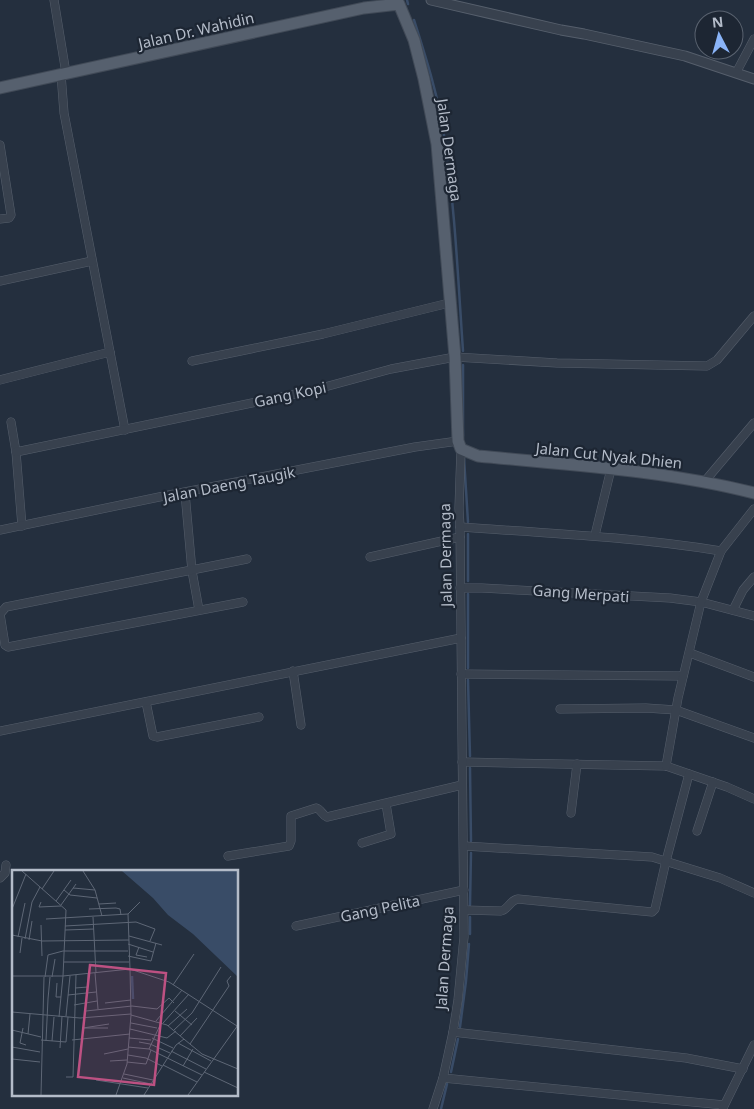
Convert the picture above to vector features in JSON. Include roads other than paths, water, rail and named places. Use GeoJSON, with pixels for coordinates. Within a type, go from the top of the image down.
{"type":"FeatureCollection","features":[{"type":"Feature","properties":{"kind":"main road","name":"Jalan Dr. Wahidin"},"geometry":{"type":"LineString","coordinates":[[0,88],[401,1]]}},
{"type":"Feature","properties":{"kind":"main road","name":"Jalan Dermaga"},"geometry":{"type":"LineString","coordinates":[[401,1],[414,40],[434,128],[444,210],[460,445]]}},
{"type":"Feature","properties":{"kind":"main road","name":"Jalan Cut Nyak Dhien"},"geometry":{"type":"LineString","coordinates":[[460,445],[478,456],[610,469],[705,481],[754,492]]}},
{"type":"Feature","properties":{"kind":"street"},"geometry":{"type":"LineString","coordinates":[[54,0],[63,73],[64,113],[125,430]]}},
{"type":"Feature","properties":{"kind":"street"},"geometry":{"type":"LineString","coordinates":[[432,0],[685,56],[754,79]]}},
{"type":"Feature","properties":{"kind":"street"},"geometry":{"type":"LineString","coordinates":[[736,73],[754,39]]}},
{"type":"Feature","properties":{"kind":"street"},"geometry":{"type":"LineString","coordinates":[[0,145],[11,214],[9,218],[0,220]]}},
{"type":"Feature","properties":{"kind":"street"},"geometry":{"type":"LineString","coordinates":[[0,281],[92,261]]}},
{"type":"Feature","properties":{"kind":"street"},"geometry":{"type":"LineString","coordinates":[[192,361],[323,334],[449,303]]}},
{"type":"Feature","properties":{"kind":"street","name":"Gang Kopi"},"geometry":{"type":"LineString","coordinates":[[16,452],[310,391],[411,365],[455,358],[557,364],[707,366],[717,360],[754,316]]}},
{"type":"Feature","properties":{"kind":"street"},"geometry":{"type":"LineString","coordinates":[[0,380],[110,352]]}},
{"type":"Feature","properties":{"kind":"street"},"geometry":{"type":"LineString","coordinates":[[11,422],[16,452],[22,526]]}},
{"type":"Feature","properties":{"kind":"street"},"geometry":{"type":"LineString","coordinates":[[705,481],[754,423]]}},
{"type":"Feature","properties":{"kind":"street","name":"Jalan Daeng Taugik"},"geometry":{"type":"LineString","coordinates":[[0,530],[414,447],[460,445]]}},
{"type":"Feature","properties":{"kind":"street","name":"Jalan Dermaga"},"geometry":{"type":"LineString","coordinates":[[432,1109],[443,1078],[453,1032],[464,937],[459,508],[460,445]]}},
{"type":"Feature","properties":{"kind":"street"},"geometry":{"type":"LineString","coordinates":[[596,531],[610,469]]}},
{"type":"Feature","properties":{"kind":"street"},"geometry":{"type":"LineString","coordinates":[[184,493],[192,571],[199,610]]}},
{"type":"Feature","properties":{"kind":"street"},"geometry":{"type":"LineString","coordinates":[[666,766],[683,676],[702,602],[721,551],[754,509]]}},
{"type":"Feature","properties":{"kind":"street"},"geometry":{"type":"LineString","coordinates":[[460,527],[677,544],[721,551]]}},
{"type":"Feature","properties":{"kind":"street"},"geometry":{"type":"LineString","coordinates":[[370,557],[460,537]]}},
{"type":"Feature","properties":{"kind":"street"},"geometry":{"type":"LineString","coordinates":[[243,602],[8,647],[4,645],[0,614],[6,608],[247,559]]}},
{"type":"Feature","properties":{"kind":"street"},"geometry":{"type":"LineString","coordinates":[[733,610],[742,590],[754,577]]}},
{"type":"Feature","properties":{"kind":"street","name":"Gang Merpati"},"geometry":{"type":"LineString","coordinates":[[460,588],[670,598],[702,602],[754,616]]}},
{"type":"Feature","properties":{"kind":"street"},"geometry":{"type":"LineString","coordinates":[[0,731],[462,638]]}},
{"type":"Feature","properties":{"kind":"street"},"geometry":{"type":"LineString","coordinates":[[690,653],[754,676]]}},
{"type":"Feature","properties":{"kind":"street"},"geometry":{"type":"LineString","coordinates":[[293,671],[301,725]]}},
{"type":"Feature","properties":{"kind":"street"},"geometry":{"type":"LineString","coordinates":[[461,674],[683,676]]}},
{"type":"Feature","properties":{"kind":"street"},"geometry":{"type":"LineString","coordinates":[[146,702],[151,731],[153,736],[157,737],[260,717]]}},
{"type":"Feature","properties":{"kind":"street"},"geometry":{"type":"LineString","coordinates":[[560,709],[646,708],[676,710],[754,738]]}},
{"type":"Feature","properties":{"kind":"street"},"geometry":{"type":"LineString","coordinates":[[462,762],[666,766],[713,782],[754,799]]}},
{"type":"Feature","properties":{"kind":"street"},"geometry":{"type":"LineString","coordinates":[[571,813],[576,764]]}},
{"type":"Feature","properties":{"kind":"street"},"geometry":{"type":"LineString","coordinates":[[464,910],[500,911],[506,909],[513,900],[518,899],[650,912],[656,909],[666,861],[689,774]]}},
{"type":"Feature","properties":{"kind":"street"},"geometry":{"type":"LineString","coordinates":[[697,831],[713,782]]}},
{"type":"Feature","properties":{"kind":"street"},"geometry":{"type":"LineString","coordinates":[[228,856],[289,846],[291,840],[290,818],[292,815],[316,808],[320,809],[324,816],[327,817],[462,785]]}},
{"type":"Feature","properties":{"kind":"street"},"geometry":{"type":"LineString","coordinates":[[362,843],[391,834],[386,804]]}},
{"type":"Feature","properties":{"kind":"street"},"geometry":{"type":"LineString","coordinates":[[464,846],[652,857],[720,878],[754,893]]}},
{"type":"Feature","properties":{"kind":"street"},"geometry":{"type":"LineString","coordinates":[[0,878],[5,873],[6,865]]}},
{"type":"Feature","properties":{"kind":"street","name":"Gang Pelita"},"geometry":{"type":"LineString","coordinates":[[296,926],[464,890]]}},
{"type":"Feature","properties":{"kind":"street"},"geometry":{"type":"LineString","coordinates":[[453,1032],[686,1058],[743,1069]]}},
{"type":"Feature","properties":{"kind":"street"},"geometry":{"type":"LineString","coordinates":[[443,1078],[723,1107],[754,1045]]}},
{"type":"Feature","properties":{"kind":"waterway"},"geometry":{"type":"LineString","coordinates":[[407,0],[408,4]]}},
{"type":"Feature","properties":{"kind":"waterway"},"geometry":{"type":"LineString","coordinates":[[414,20],[435,91],[448,162],[454,216],[463,351]]}},
{"type":"Feature","properties":{"kind":"waterway"},"geometry":{"type":"LineString","coordinates":[[463,365],[463,436]]}},
{"type":"Feature","properties":{"kind":"waterway"},"geometry":{"type":"LineString","coordinates":[[464,458],[468,522]]}},
{"type":"Feature","properties":{"kind":"waterway"},"geometry":{"type":"LineString","coordinates":[[468,534],[468,581]]}},
{"type":"Feature","properties":{"kind":"waterway"},"geometry":{"type":"LineString","coordinates":[[468,594],[468,668]]}},
{"type":"Feature","properties":{"kind":"waterway"},"geometry":{"type":"LineString","coordinates":[[468,680],[470,756]]}},
{"type":"Feature","properties":{"kind":"waterway"},"geometry":{"type":"LineString","coordinates":[[470,768],[471,841]]}},
{"type":"Feature","properties":{"kind":"waterway"},"geometry":{"type":"LineString","coordinates":[[470,905],[471,853]]}},
{"type":"Feature","properties":{"kind":"waterway"},"geometry":{"type":"LineString","coordinates":[[470,917],[470,934]]}},
{"type":"Feature","properties":{"kind":"waterway"},"geometry":{"type":"LineString","coordinates":[[460,1027],[469,944]]}},
{"type":"Feature","properties":{"kind":"waterway"},"geometry":{"type":"LineString","coordinates":[[451,1072],[458,1039]]}},
{"type":"Feature","properties":{"kind":"waterway"},"geometry":{"type":"LineString","coordinates":[[441,1109],[447,1084]]}}]}
